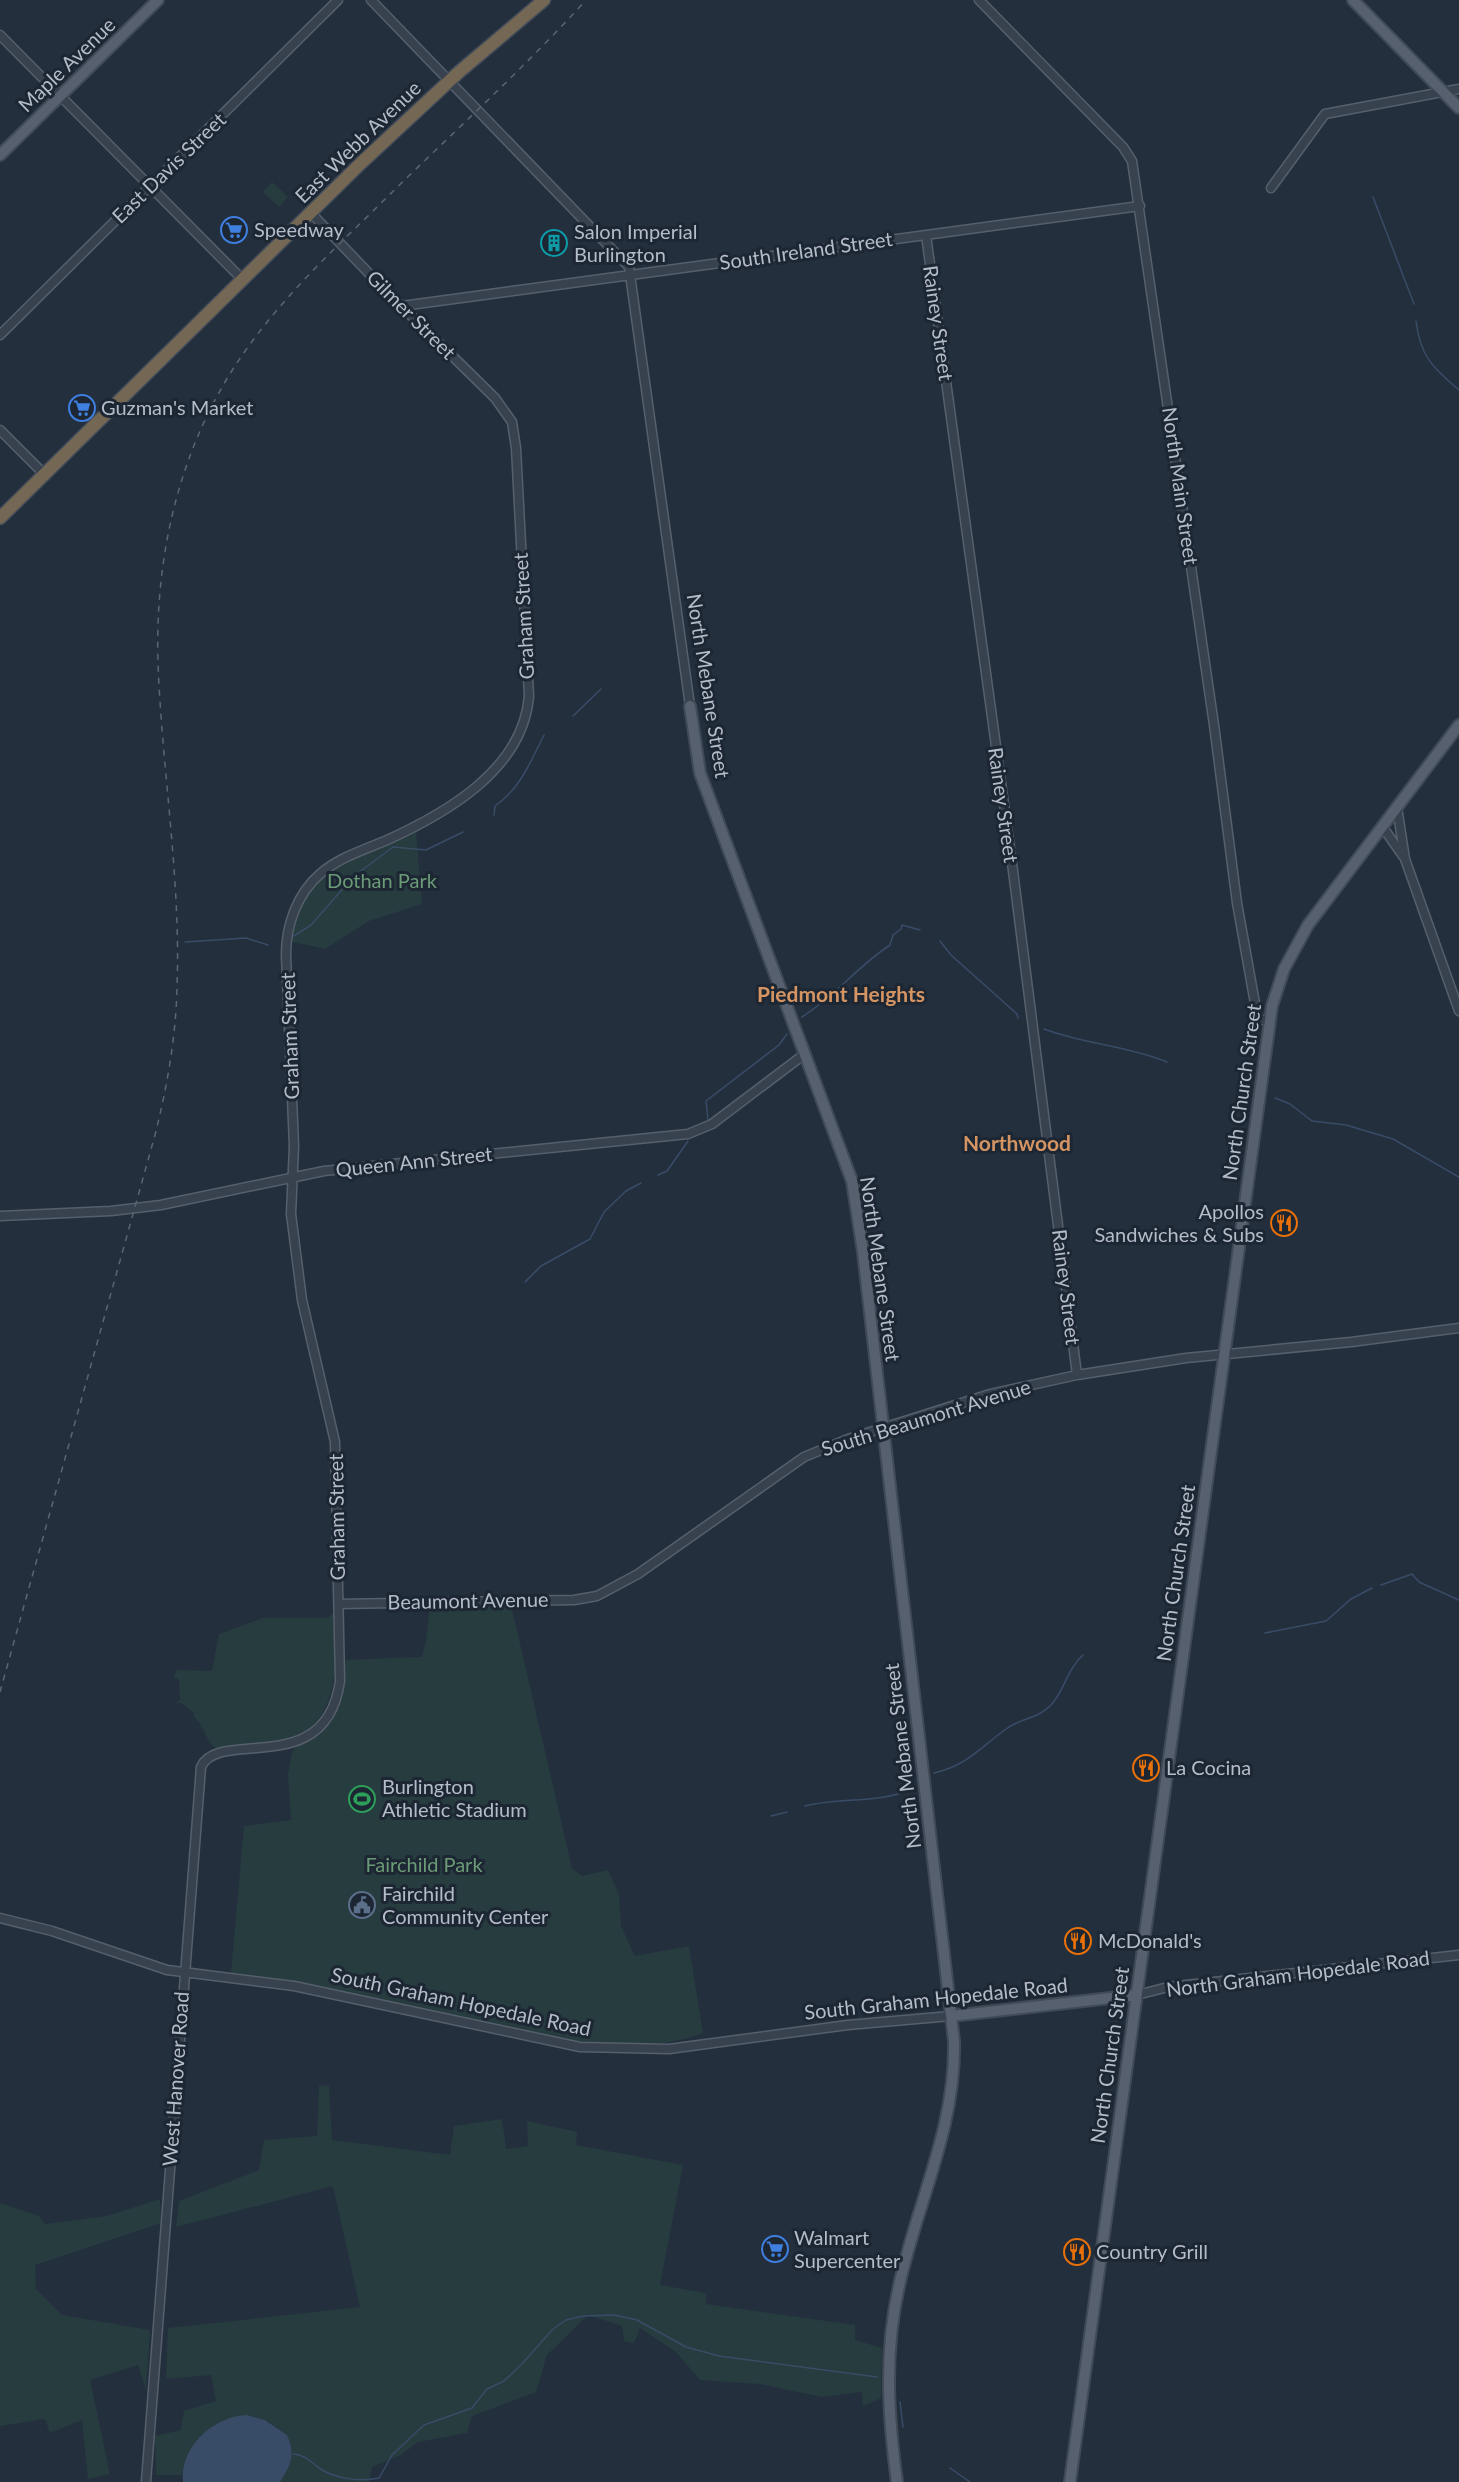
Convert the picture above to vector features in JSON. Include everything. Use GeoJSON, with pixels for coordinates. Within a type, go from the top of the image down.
{"type":"FeatureCollection","features":[{"type":"Feature","properties":{"kind":"highway","name":"East Webb Avenue"},"geometry":{"type":"LineString","coordinates":[[0,518],[311,213],[450,81],[542,0]]}},
{"type":"Feature","properties":{"kind":"main road","name":"Maple Avenue"},"geometry":{"type":"LineString","coordinates":[[0,155],[158,0]]}},
{"type":"Feature","properties":{"kind":"main road"},"geometry":{"type":"LineString","coordinates":[[1353,0],[1459,108]]}},
{"type":"Feature","properties":{"kind":"main road","name":"North Mebane Street"},"geometry":{"type":"LineString","coordinates":[[690,706],[700,773],[806,1053],[855,1194],[883,1428],[951,2016],[954,2065],[946,2126],[906,2258],[891,2332],[888,2404],[897,2482]]}},
{"type":"Feature","properties":{"kind":"main road","name":"North Church Street"},"geometry":{"type":"LineString","coordinates":[[1070,2482],[1269,1020],[1279,981],[1301,936],[1459,725]]}},
{"type":"Feature","properties":{"kind":"main road","name":"South Graham Hopedale Road"},"geometry":{"type":"LineString","coordinates":[[951,2016],[1137,1995]]}},
{"type":"Feature","properties":{"kind":"street","name":"East Davis Street"},"geometry":{"type":"LineString","coordinates":[[0,335],[338,0]]}},
{"type":"Feature","properties":{"kind":"street","name":"North Mebane Street"},"geometry":{"type":"LineString","coordinates":[[371,0],[625,262],[632,275],[690,706]]}},
{"type":"Feature","properties":{"kind":"street","name":"North Main Street"},"geometry":{"type":"LineString","coordinates":[[979,0],[1123,147],[1132,161],[1237,903],[1254,989],[1253,1004],[1258,1020],[1269,1020]]}},
{"type":"Feature","properties":{"kind":"street"},"geometry":{"type":"LineString","coordinates":[[0,35],[242,279]]}},
{"type":"Feature","properties":{"kind":"street"},"geometry":{"type":"LineString","coordinates":[[1270,188],[1325,114],[1459,89]]}},
{"type":"Feature","properties":{"kind":"street","name":"South Ireland Street"},"geometry":{"type":"LineString","coordinates":[[402,306],[1140,206]]}},
{"type":"Feature","properties":{"kind":"street","name":"Gilmer Street"},"geometry":{"type":"LineString","coordinates":[[311,213],[495,398],[510,417]]}},
{"type":"Feature","properties":{"kind":"street","name":"Rainey Street"},"geometry":{"type":"LineString","coordinates":[[926,235],[1012,863],[1077,1375]]}},
{"type":"Feature","properties":{"kind":"street","name":"Graham Street"},"geometry":{"type":"LineString","coordinates":[[285,1745],[307,1737],[320,1725],[336,1699],[340,1681],[335,1442],[302,1300],[292,1227],[294,1146],[286,944],[292,915],[300,899],[319,875],[337,862],[403,832],[460,800],[505,757],[517,741],[526,720],[529,696],[516,448],[510,417]]}},
{"type":"Feature","properties":{"kind":"street"},"geometry":{"type":"LineString","coordinates":[[0,430],[44,474]]}},
{"type":"Feature","properties":{"kind":"street"},"geometry":{"type":"LineString","coordinates":[[1397,807],[1405,859],[1459,1011]]}},
{"type":"Feature","properties":{"kind":"street"},"geometry":{"type":"LineString","coordinates":[[1382,826],[1405,859]]}},
{"type":"Feature","properties":{"kind":"street","name":"Queen Ann Street"},"geometry":{"type":"LineString","coordinates":[[0,1216],[111,1211],[161,1205],[324,1171],[688,1134],[712,1124],[806,1053]]}},
{"type":"Feature","properties":{"kind":"street","name":"South Beaumont Avenue"},"geometry":{"type":"LineString","coordinates":[[597,1596],[638,1574],[804,1457],[835,1443],[1000,1391],[1077,1375],[1224,1354],[1459,1328]]}},
{"type":"Feature","properties":{"kind":"street","name":"Beaumont Avenue"},"geometry":{"type":"LineString","coordinates":[[339,1604],[574,1600],[597,1596]]}},
{"type":"Feature","properties":{"kind":"street","name":"West Hanover Road"},"geometry":{"type":"LineString","coordinates":[[146,2482],[183,1974],[201,1767],[204,1760],[215,1754],[285,1745]]}},
{"type":"Feature","properties":{"kind":"street","name":"South Graham Hopedale Road"},"geometry":{"type":"LineString","coordinates":[[0,1918],[52,1931],[149,1966],[183,1974],[294,1986],[594,2049],[669,2049],[829,2027],[951,2016]]}},
{"type":"Feature","properties":{"kind":"street","name":"North Graham Hopedale Road"},"geometry":{"type":"LineString","coordinates":[[1137,1995],[1168,1987],[1459,1955]]}},
{"type":"Feature","properties":{"kind":"green space"},"geometry":{"type":"Polygon","coordinates":[[[272,182],[288,197],[279,207],[263,192],[272,182]]]}},
{"type":"Feature","properties":{"kind":"green space","name":"Dothan Park"},"geometry":{"type":"Polygon","coordinates":[[[416,831],[422,904],[369,921],[325,949],[293,942],[290,937],[300,906],[309,891],[321,878],[350,858],[416,831]]]}},
{"type":"Feature","properties":{"kind":"green space","name":"Fairchild Park"},"geometry":{"type":"Polygon","coordinates":[[[430,1605],[509,1605],[512,1609],[572,1868],[582,1876],[608,1870],[619,1894],[621,1926],[635,1956],[689,1946],[703,2033],[676,2041],[647,2044],[616,2045],[552,2038],[319,1988],[231,1973],[244,1826],[291,1820],[288,1775],[292,1751],[324,1727],[335,1710],[343,1681],[343,1660],[422,1657],[430,1605]]]}},
{"type":"Feature","properties":{"kind":"green space"},"geometry":{"type":"Polygon","coordinates":[[[333,1612],[335,1651],[332,1689],[326,1707],[316,1722],[302,1734],[283,1742],[267,1745],[217,1749],[194,1717],[194,1713],[181,1703],[175,1703],[180,1700],[179,1680],[174,1677],[176,1670],[212,1671],[219,1634],[263,1618],[328,1618],[333,1612]]]}},
{"type":"Feature","properties":{"kind":"green space"},"geometry":{"type":"Polygon","coordinates":[[[329,2085],[332,2140],[450,2155],[454,2126],[502,2119],[506,2149],[528,2146],[527,2121],[577,2132],[576,2145],[683,2165],[660,2285],[706,2293],[706,2304],[855,2325],[855,2340],[882,2348],[881,2398],[863,2406],[862,2392],[822,2397],[760,2384],[700,2380],[676,2352],[640,2328],[634,2343],[624,2341],[622,2326],[588,2315],[547,2355],[536,2392],[472,2416],[467,2433],[418,2442],[401,2455],[372,2467],[369,2482],[280,2482],[292,2454],[287,2435],[266,2420],[247,2415],[186,2459],[182,2475],[156,2475],[155,2436],[181,2430],[184,2411],[216,2401],[211,2375],[166,2379],[168,2328],[360,2307],[333,2186],[176,2227],[179,2201],[259,2170],[264,2140],[317,2136],[319,2086],[329,2085]]]}},
{"type":"Feature","properties":{"kind":"green space"},"geometry":{"type":"Polygon","coordinates":[[[160,2199],[161,2223],[35,2265],[36,2289],[62,2315],[150,2330],[146,2390],[138,2365],[90,2380],[110,2474],[88,2479],[82,2420],[50,2433],[45,2419],[0,2426],[0,2203],[39,2216],[45,2224],[107,2216],[160,2199]]]}},
{"type":"Feature","properties":{"kind":"water"},"geometry":{"type":"Polygon","coordinates":[[[247,2415],[265,2420],[287,2435],[292,2454],[280,2482],[183,2482],[183,2469],[187,2457],[201,2436],[211,2427],[223,2421],[247,2415]]]}},
{"type":"Feature","properties":{"kind":"waterway"},"geometry":{"type":"LineString","coordinates":[[1373,197],[1414,304]]}},
{"type":"Feature","properties":{"kind":"waterway"},"geometry":{"type":"LineString","coordinates":[[1416,321],[1421,343],[1429,360],[1459,390]]}},
{"type":"Feature","properties":{"kind":"waterway"},"geometry":{"type":"LineString","coordinates":[[573,716],[601,689]]}},
{"type":"Feature","properties":{"kind":"waterway"},"geometry":{"type":"LineString","coordinates":[[494,815],[495,806],[518,783],[544,735]]}},
{"type":"Feature","properties":{"kind":"waterway"},"geometry":{"type":"LineString","coordinates":[[294,936],[311,925],[354,876],[393,847],[426,850],[463,832]]}},
{"type":"Feature","properties":{"kind":"waterway"},"geometry":{"type":"LineString","coordinates":[[802,1017],[890,945],[893,935],[901,929],[902,925],[920,930]]}},
{"type":"Feature","properties":{"kind":"waterway"},"geometry":{"type":"LineString","coordinates":[[185,942],[246,938],[268,945]]}},
{"type":"Feature","properties":{"kind":"waterway"},"geometry":{"type":"LineString","coordinates":[[940,941],[951,955],[1017,1014],[1018,1018]]}},
{"type":"Feature","properties":{"kind":"waterway"},"geometry":{"type":"LineString","coordinates":[[1044,1029],[1137,1052],[1167,1062]]}},
{"type":"Feature","properties":{"kind":"waterway"},"geometry":{"type":"LineString","coordinates":[[708,1120],[706,1101],[779,1045],[787,1034]]}},
{"type":"Feature","properties":{"kind":"waterway"},"geometry":{"type":"LineString","coordinates":[[1275,1098],[1290,1104],[1312,1121],[1346,1125],[1393,1139],[1459,1177]]}},
{"type":"Feature","properties":{"kind":"waterway"},"geometry":{"type":"LineString","coordinates":[[658,1175],[667,1171],[688,1141]]}},
{"type":"Feature","properties":{"kind":"waterway"},"geometry":{"type":"LineString","coordinates":[[525,1282],[541,1266],[590,1239],[604,1212],[626,1191],[641,1183]]}},
{"type":"Feature","properties":{"kind":"waterway"},"geometry":{"type":"LineString","coordinates":[[1381,1585],[1412,1574],[1419,1582],[1459,1600]]}},
{"type":"Feature","properties":{"kind":"waterway"},"geometry":{"type":"LineString","coordinates":[[1265,1633],[1326,1621],[1351,1599],[1372,1588]]}},
{"type":"Feature","properties":{"kind":"waterway"},"geometry":{"type":"LineString","coordinates":[[934,1773],[966,1760],[1009,1727],[1046,1709],[1056,1699],[1073,1667],[1083,1655]]}},
{"type":"Feature","properties":{"kind":"waterway"},"geometry":{"type":"LineString","coordinates":[[805,1806],[886,1797],[912,1789]]}},
{"type":"Feature","properties":{"kind":"waterway"},"geometry":{"type":"LineString","coordinates":[[771,1816],[787,1812]]}},
{"type":"Feature","properties":{"kind":"waterway"},"geometry":{"type":"LineString","coordinates":[[293,2454],[342,2478],[357,2480],[379,2478],[392,2455],[424,2425],[472,2408],[487,2389],[504,2381],[521,2365],[553,2329],[566,2320],[583,2316],[614,2315],[637,2320],[686,2347],[719,2356],[877,2377]]}},
{"type":"Feature","properties":{"kind":"waterway"},"geometry":{"type":"LineString","coordinates":[[900,2402],[903,2427]]}},
{"type":"Feature","properties":{"kind":"waterway"},"geometry":{"type":"LineString","coordinates":[[950,2468],[970,2482]]}},
{"type":"Feature","properties":{"kind":"railway"},"geometry":{"type":"LineString","coordinates":[[0,1692],[155,1135],[170,1062],[176,1006],[176,906],[160,704],[158,626],[165,553],[181,482],[193,448],[225,382],[273,314],[329,254],[506,82],[586,0]]}},
{"type":"Feature","properties":{"kind":"place","name":"Speedway"},"geometry":{"type":"Point","coordinates":[234,230]}},
{"type":"Feature","properties":{"kind":"place","name":"Salon Imperial Burlington"},"geometry":{"type":"Point","coordinates":[554,243]}},
{"type":"Feature","properties":{"kind":"place","name":"Guzman's Market"},"geometry":{"type":"Point","coordinates":[82,408]}},
{"type":"Feature","properties":{"kind":"place","name":"Apollos Sandwiches & Subs"},"geometry":{"type":"Point","coordinates":[1284,1223]}},
{"type":"Feature","properties":{"kind":"place","name":"La Cocina"},"geometry":{"type":"Point","coordinates":[1146,1768]}},
{"type":"Feature","properties":{"kind":"place","name":"Burlington Athletic Stadium"},"geometry":{"type":"Point","coordinates":[362,1799]}},
{"type":"Feature","properties":{"kind":"place","name":"Fairchild Community Center"},"geometry":{"type":"Point","coordinates":[362,1905]}},
{"type":"Feature","properties":{"kind":"place","name":"McDonald's"},"geometry":{"type":"Point","coordinates":[1078,1941]}},
{"type":"Feature","properties":{"kind":"place","name":"Walmart Supercenter"},"geometry":{"type":"Point","coordinates":[775,2249]}},
{"type":"Feature","properties":{"kind":"place","name":"Country Grill"},"geometry":{"type":"Point","coordinates":[1077,2252]}},
{"type":"Feature","properties":{"kind":"district","name":"Piedmont Heights"},"geometry":{"type":"Point","coordinates":[841,995]}},
{"type":"Feature","properties":{"kind":"district","name":"Northwood"},"geometry":{"type":"Point","coordinates":[1017,1144]}}]}
